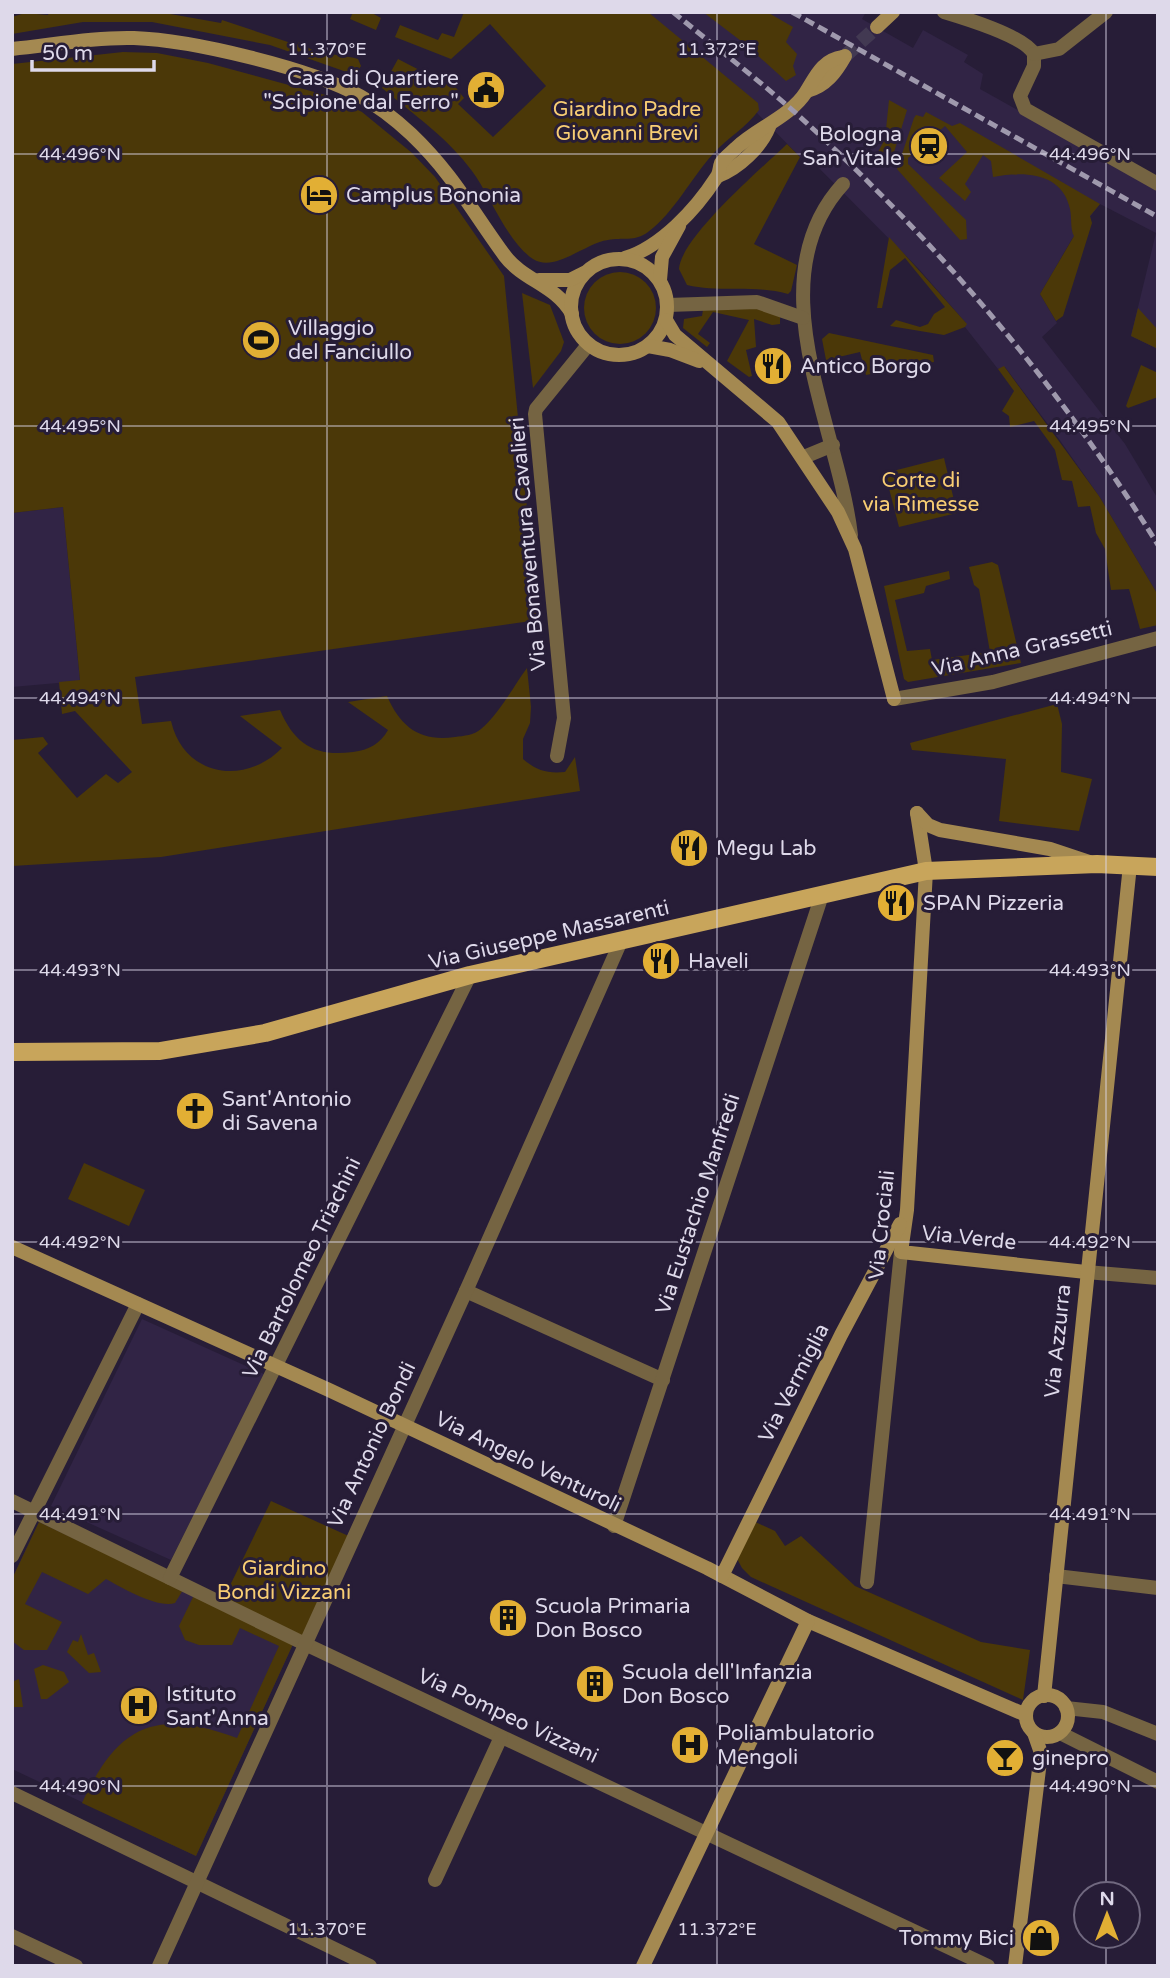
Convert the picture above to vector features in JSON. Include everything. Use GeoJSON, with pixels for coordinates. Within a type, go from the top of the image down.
{"type":"FeatureCollection","features":[{"type":"Feature","properties":{"kind":"main road"},"geometry":{"type":"LineString","coordinates":[[877,27],[893,12]]}},
{"type":"Feature","properties":{"kind":"main road"},"geometry":{"type":"LineString","coordinates":[[12,49],[114,39],[161,40],[253,60],[347,90],[382,110],[427,150],[459,186],[513,267],[562,298],[572,314],[579,335],[587,345],[617,355],[632,354],[648,346],[666,320],[667,305],[660,280],[662,257],[688,212]]}},
{"type":"Feature","properties":{"kind":"main road"},"geometry":{"type":"LineString","coordinates":[[534,280],[570,280],[604,261],[625,258],[646,249],[688,212],[718,176],[731,171],[764,140],[769,127],[807,92],[810,80],[832,59],[844,57]]}},
{"type":"Feature","properties":{"kind":"main road"},"geometry":{"type":"LineString","coordinates":[[625,258],[649,268],[660,280]]}},
{"type":"Feature","properties":{"kind":"main road"},"geometry":{"type":"LineString","coordinates":[[572,314],[573,296],[584,273]]}},
{"type":"Feature","properties":{"kind":"main road"},"geometry":{"type":"LineString","coordinates":[[666,320],[674,335],[778,422],[804,457],[850,535],[894,699]]}},
{"type":"Feature","properties":{"kind":"main road"},"geometry":{"type":"LineString","coordinates":[[648,346],[670,350],[707,364]]}},
{"type":"Feature","properties":{"kind":"main road","name":"Via Giuseppe Massarenti"},"geometry":{"type":"LineString","coordinates":[[917,813],[928,825],[940,830],[1050,849],[1097,864]]}},
{"type":"Feature","properties":{"kind":"main road","name":"Via Crociali"},"geometry":{"type":"LineString","coordinates":[[901,1252],[907,1210],[926,871],[917,813]]}},
{"type":"Feature","properties":{"kind":"main road","name":"Via Giuseppe Massarenti"},"geometry":{"type":"LineString","coordinates":[[12,1052],[160,1051],[265,1033],[470,975],[926,871],[1097,864],[1158,867]]}},
{"type":"Feature","properties":{"kind":"main road","name":"Via Azzurra"},"geometry":{"type":"LineString","coordinates":[[1044,1696],[1130,865]]}},
{"type":"Feature","properties":{"kind":"main road","name":"Via Vermiglia"},"geometry":{"type":"LineString","coordinates":[[722,1576],[841,1335],[907,1210]]}},
{"type":"Feature","properties":{"kind":"main road","name":"Via Angelo Venturoli"},"geometry":{"type":"LineString","coordinates":[[12,1247],[403,1425],[722,1576],[808,1621],[1026,1715]]}},
{"type":"Feature","properties":{"kind":"main road","name":"Via Verde"},"geometry":{"type":"LineString","coordinates":[[901,1252],[1086,1272]]}},
{"type":"Feature","properties":{"kind":"main road"},"geometry":{"type":"LineString","coordinates":[[643,1966],[808,1621]]}},
{"type":"Feature","properties":{"kind":"main road"},"geometry":{"type":"LineString","coordinates":[[1015,1966],[1041,1753],[1026,1715],[1032,1702],[1044,1696],[1057,1698],[1066,1708],[1067,1721],[1041,1753]]}},
{"type":"Feature","properties":{"kind":"main road"},"geometry":{"type":"LineString","coordinates":[[1034,1733],[1057,1734]]}},
{"type":"Feature","properties":{"kind":"street"},"geometry":{"type":"LineString","coordinates":[[1034,54],[1059,49],[1106,12]]}},
{"type":"Feature","properties":{"kind":"street"},"geometry":{"type":"LineString","coordinates":[[946,13],[967,17],[1024,44],[1034,54],[1034,66],[1020,96],[1025,109],[1158,184]]}},
{"type":"Feature","properties":{"kind":"street"},"geometry":{"type":"LineString","coordinates":[[843,184],[827,203],[807,256],[802,292],[803,318],[845,492],[850,535]]}},
{"type":"Feature","properties":{"kind":"street"},"geometry":{"type":"LineString","coordinates":[[667,305],[757,302],[803,318]]}},
{"type":"Feature","properties":{"kind":"street","name":"Via Bonaventura Cavalieri"},"geometry":{"type":"LineString","coordinates":[[557,756],[564,718],[535,414],[536,409],[587,345]]}},
{"type":"Feature","properties":{"kind":"street"},"geometry":{"type":"LineString","coordinates":[[804,457],[833,445]]}},
{"type":"Feature","properties":{"kind":"street","name":"Via Anna Grassetti"},"geometry":{"type":"LineString","coordinates":[[894,699],[1004,679],[1158,638]]}},
{"type":"Feature","properties":{"kind":"street","name":"Via Eustachio Manfredi"},"geometry":{"type":"LineString","coordinates":[[614,1526],[822,895]]}},
{"type":"Feature","properties":{"kind":"street","name":"Via Antonio Bondi"},"geometry":{"type":"LineString","coordinates":[[159,1966],[466,1291],[621,941]]}},
{"type":"Feature","properties":{"kind":"street","name":"Via Bartolomeo Triachini"},"geometry":{"type":"LineString","coordinates":[[170,1578],[470,975]]}},
{"type":"Feature","properties":{"kind":"street","name":"Via Crociali"},"geometry":{"type":"LineString","coordinates":[[867,1582],[901,1252]]}},
{"type":"Feature","properties":{"kind":"street","name":"Via Verde"},"geometry":{"type":"LineString","coordinates":[[1086,1272],[1158,1279]]}},
{"type":"Feature","properties":{"kind":"street"},"geometry":{"type":"LineString","coordinates":[[466,1291],[663,1380]]}},
{"type":"Feature","properties":{"kind":"street"},"geometry":{"type":"LineString","coordinates":[[12,1556],[138,1304]]}},
{"type":"Feature","properties":{"kind":"street","name":"Via Pompeo Vizzani"},"geometry":{"type":"LineString","coordinates":[[12,1502],[305,1644],[988,1966]]}},
{"type":"Feature","properties":{"kind":"street"},"geometry":{"type":"LineString","coordinates":[[1056,1576],[1158,1588]]}},
{"type":"Feature","properties":{"kind":"street"},"geometry":{"type":"LineString","coordinates":[[1066,1708],[1103,1712],[1158,1734]]}},
{"type":"Feature","properties":{"kind":"street"},"geometry":{"type":"LineString","coordinates":[[1057,1734],[1158,1782]]}},
{"type":"Feature","properties":{"kind":"street"},"geometry":{"type":"LineString","coordinates":[[435,1880],[501,1737]]}},
{"type":"Feature","properties":{"kind":"street"},"geometry":{"type":"LineString","coordinates":[[14,1800],[198,1881],[370,1966]]}},
{"type":"Feature","properties":{"kind":"street"},"geometry":{"type":"LineString","coordinates":[[12,1936],[76,1966]]}},
{"type":"Feature","properties":{"kind":"shaded area"},"geometry":{"type":"Polygon","coordinates":[[[624,12],[866,12],[862,19],[913,48],[923,30],[968,55],[964,62],[983,74],[980,89],[1158,188],[1158,349],[1131,336],[1156,233],[1100,204],[1072,239],[1040,294],[1057,323],[1042,337],[1125,444],[1158,499],[1158,595],[1099,496],[1059,439],[1005,367],[998,369],[965,327],[966,323],[918,268],[812,161],[800,157],[757,113],[624,12]]]}},
{"type":"Feature","properties":{"kind":"shaded area"},"geometry":{"type":"Polygon","coordinates":[[[63,507],[80,681],[12,687],[12,513],[63,507]]]}},
{"type":"Feature","properties":{"kind":"shaded area"},"geometry":{"type":"Polygon","coordinates":[[[142,1319],[264,1374],[171,1560],[51,1506],[142,1319]]]}},
{"type":"Feature","properties":{"kind":"shaded area","name":"Istituto Sant'Anna"},"geometry":{"type":"Polygon","coordinates":[[[39,1522],[294,1642],[196,1856],[12,1769],[12,1579],[39,1522]]]}},
{"type":"Feature","properties":{"kind":"green space"},"geometry":{"type":"Polygon","coordinates":[[[49,12],[159,12],[221,23],[222,20],[297,45],[299,42],[322,56],[324,51],[358,59],[361,66],[355,75],[270,45],[152,22],[83,22],[12,34],[12,17],[25,13],[48,15],[49,12]]]}},
{"type":"Feature","properties":{"kind":"green space"},"geometry":{"type":"Polygon","coordinates":[[[353,12],[370,12],[381,18],[376,30],[350,19],[353,12]]]}},
{"type":"Feature","properties":{"kind":"green space","name":"Giardino Padre Giovanni Brevi"},"geometry":{"type":"Polygon","coordinates":[[[464,12],[648,12],[758,103],[759,110],[713,154],[666,215],[648,232],[633,238],[599,242],[560,260],[542,262],[533,259],[515,241],[463,159],[430,127],[382,88],[398,59],[431,76],[436,72],[447,76],[464,98],[458,104],[493,137],[546,86],[490,24],[451,59],[395,37],[400,25],[438,40],[442,33],[454,37],[464,12]]]}},
{"type":"Feature","properties":{"kind":"green space"},"geometry":{"type":"Polygon","coordinates":[[[703,12],[767,12],[793,27],[786,42],[797,54],[793,66],[796,75],[786,81],[745,44],[703,12]]]}},
{"type":"Feature","properties":{"kind":"green space","name":"Villaggio del Fanciullo"},"geometry":{"type":"Polygon","coordinates":[[[123,52],[157,53],[208,63],[329,96],[362,112],[412,153],[435,177],[504,276],[538,620],[135,677],[142,724],[171,721],[178,740],[189,754],[202,764],[218,770],[234,771],[251,768],[282,748],[240,716],[280,710],[293,732],[308,746],[328,752],[353,752],[374,746],[388,730],[348,702],[387,696],[399,717],[422,735],[443,738],[465,736],[488,723],[527,668],[531,707],[530,723],[523,739],[523,759],[542,770],[565,772],[575,757],[580,791],[161,857],[12,866],[12,740],[43,737],[48,744],[38,753],[77,798],[106,774],[118,783],[132,772],[75,711],[62,714],[59,682],[80,680],[63,507],[12,513],[12,64],[123,52]]]}},
{"type":"Feature","properties":{"kind":"green space"},"geometry":{"type":"Polygon","coordinates":[[[889,100],[907,110],[891,162],[878,152],[885,139],[889,100]]]}},
{"type":"Feature","properties":{"kind":"green space"},"geometry":{"type":"Polygon","coordinates":[[[926,112],[952,126],[960,123],[1100,204],[1090,216],[1092,223],[1063,316],[1056,321],[1040,294],[1074,236],[1066,197],[1050,181],[1040,177],[1017,174],[993,177],[991,161],[983,155],[965,184],[971,192],[965,201],[939,178],[967,152],[945,126],[908,158],[908,164],[966,220],[967,239],[960,240],[897,169],[914,118],[916,115],[923,117],[926,112]]]}},
{"type":"Feature","properties":{"kind":"green space"},"geometry":{"type":"Polygon","coordinates":[[[787,144],[800,157],[754,244],[797,265],[791,291],[788,294],[687,285],[679,269],[683,255],[693,239],[724,204],[787,144]]]}},
{"type":"Feature","properties":{"kind":"green space"},"geometry":{"type":"Polygon","coordinates":[[[889,237],[967,324],[965,327],[944,335],[890,326],[896,320],[920,327],[928,324],[934,314],[945,307],[905,258],[890,270],[882,308],[877,308],[889,237]]]}},
{"type":"Feature","properties":{"kind":"green space"},"geometry":{"type":"Polygon","coordinates":[[[620,272],[640,278],[650,288],[656,308],[650,328],[640,338],[620,344],[600,338],[590,328],[584,308],[590,288],[600,278],[620,272]]]}},
{"type":"Feature","properties":{"kind":"green space"},"geometry":{"type":"Polygon","coordinates":[[[522,293],[550,305],[564,342],[561,351],[533,388],[522,293]]]}},
{"type":"Feature","properties":{"kind":"green space"},"geometry":{"type":"Polygon","coordinates":[[[757,308],[780,315],[780,324],[772,325],[754,319],[756,347],[746,350],[752,376],[749,377],[727,361],[749,320],[713,312],[698,334],[710,343],[707,347],[683,328],[684,319],[702,316],[703,310],[757,308]]]}},
{"type":"Feature","properties":{"kind":"green space"},"geometry":{"type":"Polygon","coordinates":[[[1138,308],[1158,330],[1158,349],[1131,336],[1138,308]]]}},
{"type":"Feature","properties":{"kind":"green space"},"geometry":{"type":"Polygon","coordinates":[[[829,333],[933,355],[934,362],[866,375],[860,352],[826,360],[822,339],[829,333]]]}},
{"type":"Feature","properties":{"kind":"green space"},"geometry":{"type":"Polygon","coordinates":[[[1141,365],[1158,373],[1158,397],[1128,408],[1126,406],[1141,365]]]}},
{"type":"Feature","properties":{"kind":"green space"},"geometry":{"type":"Polygon","coordinates":[[[1004,366],[1099,496],[1158,595],[1158,625],[1140,629],[1129,589],[1111,590],[1105,549],[1096,533],[1090,506],[1078,507],[1072,481],[1062,480],[1055,450],[1034,421],[1010,427],[1009,416],[1002,411],[1014,391],[998,369],[1004,366]]]}},
{"type":"Feature","properties":{"kind":"green space","name":"Corte di via Rimesse"},"geometry":{"type":"Polygon","coordinates":[[[944,458],[957,513],[899,527],[885,473],[944,458]]]}},
{"type":"Feature","properties":{"kind":"green space"},"geometry":{"type":"Polygon","coordinates":[[[992,562],[998,565],[1021,663],[908,682],[904,679],[884,586],[949,571],[950,579],[926,586],[924,593],[895,600],[907,651],[930,649],[932,660],[990,652],[979,589],[974,585],[969,567],[992,562]]]}},
{"type":"Feature","properties":{"kind":"green space"},"geometry":{"type":"Polygon","coordinates":[[[1057,704],[1062,724],[1061,772],[1092,779],[1079,831],[999,821],[1006,759],[912,750],[910,743],[1057,704]]]}},
{"type":"Feature","properties":{"kind":"green space"},"geometry":{"type":"Polygon","coordinates":[[[84,1163],[145,1190],[129,1226],[68,1199],[84,1163]]]}},
{"type":"Feature","properties":{"kind":"green space","name":"Giardino Bondi Vizzani"},"geometry":{"type":"Polygon","coordinates":[[[271,1501],[353,1538],[305,1644],[221,1604],[271,1501]]]}},
{"type":"Feature","properties":{"kind":"green space"},"geometry":{"type":"Polygon","coordinates":[[[751,1520],[775,1531],[785,1546],[801,1536],[855,1586],[981,1642],[1030,1650],[1023,1700],[751,1577],[735,1555],[751,1520]]]}},
{"type":"Feature","properties":{"kind":"green space"},"geometry":{"type":"Polygon","coordinates":[[[39,1522],[183,1590],[175,1603],[160,1603],[140,1597],[106,1579],[88,1594],[42,1572],[25,1604],[62,1622],[47,1650],[24,1650],[12,1641],[12,1579],[39,1522]]]}},
{"type":"Feature","properties":{"kind":"green space"},"geometry":{"type":"Polygon","coordinates":[[[194,1595],[294,1642],[196,1856],[82,1803],[110,1756],[125,1740],[142,1730],[161,1725],[183,1725],[237,1738],[279,1646],[240,1628],[232,1645],[199,1645],[185,1640],[179,1626],[194,1595]]]}},
{"type":"Feature","properties":{"kind":"green space"},"geometry":{"type":"Polygon","coordinates":[[[81,1634],[88,1655],[94,1653],[101,1672],[89,1673],[67,1652],[73,1640],[78,1642],[81,1634]]]}},
{"type":"Feature","properties":{"kind":"green space"},"geometry":{"type":"Polygon","coordinates":[[[43,1665],[64,1672],[69,1682],[47,1699],[41,1699],[34,1669],[43,1665]]]}},
{"type":"Feature","properties":{"kind":"green space"},"geometry":{"type":"Polygon","coordinates":[[[19,1679],[23,1707],[13,1707],[14,1681],[19,1679]]]}},
{"type":"Feature","properties":{"kind":"tunnel"},"geometry":{"type":"LineString","coordinates":[[845,56],[877,27]]}},
{"type":"Feature","properties":{"kind":"railway"},"geometry":{"type":"LineString","coordinates":[[673,12],[811,127],[908,223],[954,273],[1042,377],[1158,545]]}},
{"type":"Feature","properties":{"kind":"railway"},"geometry":{"type":"LineString","coordinates":[[792,12],[1158,217]]}},
{"type":"Feature","properties":{"kind":"place","name":"Casa di Quartiere \"Scipione dal Ferro\""},"geometry":{"type":"Point","coordinates":[486,90]}},
{"type":"Feature","properties":{"kind":"place","name":"Bologna San Vitale"},"geometry":{"type":"Point","coordinates":[929,146]}},
{"type":"Feature","properties":{"kind":"place","name":"Camplus Bononia"},"geometry":{"type":"Point","coordinates":[319,195]}},
{"type":"Feature","properties":{"kind":"place","name":"Villaggio del Fanciullo"},"geometry":{"type":"Point","coordinates":[261,340]}},
{"type":"Feature","properties":{"kind":"place","name":"Antico Borgo"},"geometry":{"type":"Point","coordinates":[773,366]}},
{"type":"Feature","properties":{"kind":"place","name":"Megu Lab"},"geometry":{"type":"Point","coordinates":[689,848]}},
{"type":"Feature","properties":{"kind":"place","name":"SPAN Pizzeria"},"geometry":{"type":"Point","coordinates":[896,903]}},
{"type":"Feature","properties":{"kind":"place","name":"Haveli"},"geometry":{"type":"Point","coordinates":[661,961]}},
{"type":"Feature","properties":{"kind":"place","name":"Sant'Antonio di Savena"},"geometry":{"type":"Point","coordinates":[195,1111]}},
{"type":"Feature","properties":{"kind":"place","name":"Scuola Primaria Don Bosco"},"geometry":{"type":"Point","coordinates":[508,1618]}},
{"type":"Feature","properties":{"kind":"place","name":"Scuola dell'Infanzia Don Bosco"},"geometry":{"type":"Point","coordinates":[595,1684]}},
{"type":"Feature","properties":{"kind":"place","name":"Istituto Sant'Anna"},"geometry":{"type":"Point","coordinates":[139,1706]}},
{"type":"Feature","properties":{"kind":"place","name":"Poliambulatorio Mengoli"},"geometry":{"type":"Point","coordinates":[690,1745]}},
{"type":"Feature","properties":{"kind":"place","name":"ginepro"},"geometry":{"type":"Point","coordinates":[1005,1758]}},
{"type":"Feature","properties":{"kind":"place","name":"Tommy Bici"},"geometry":{"type":"Point","coordinates":[1041,1938]}}]}
